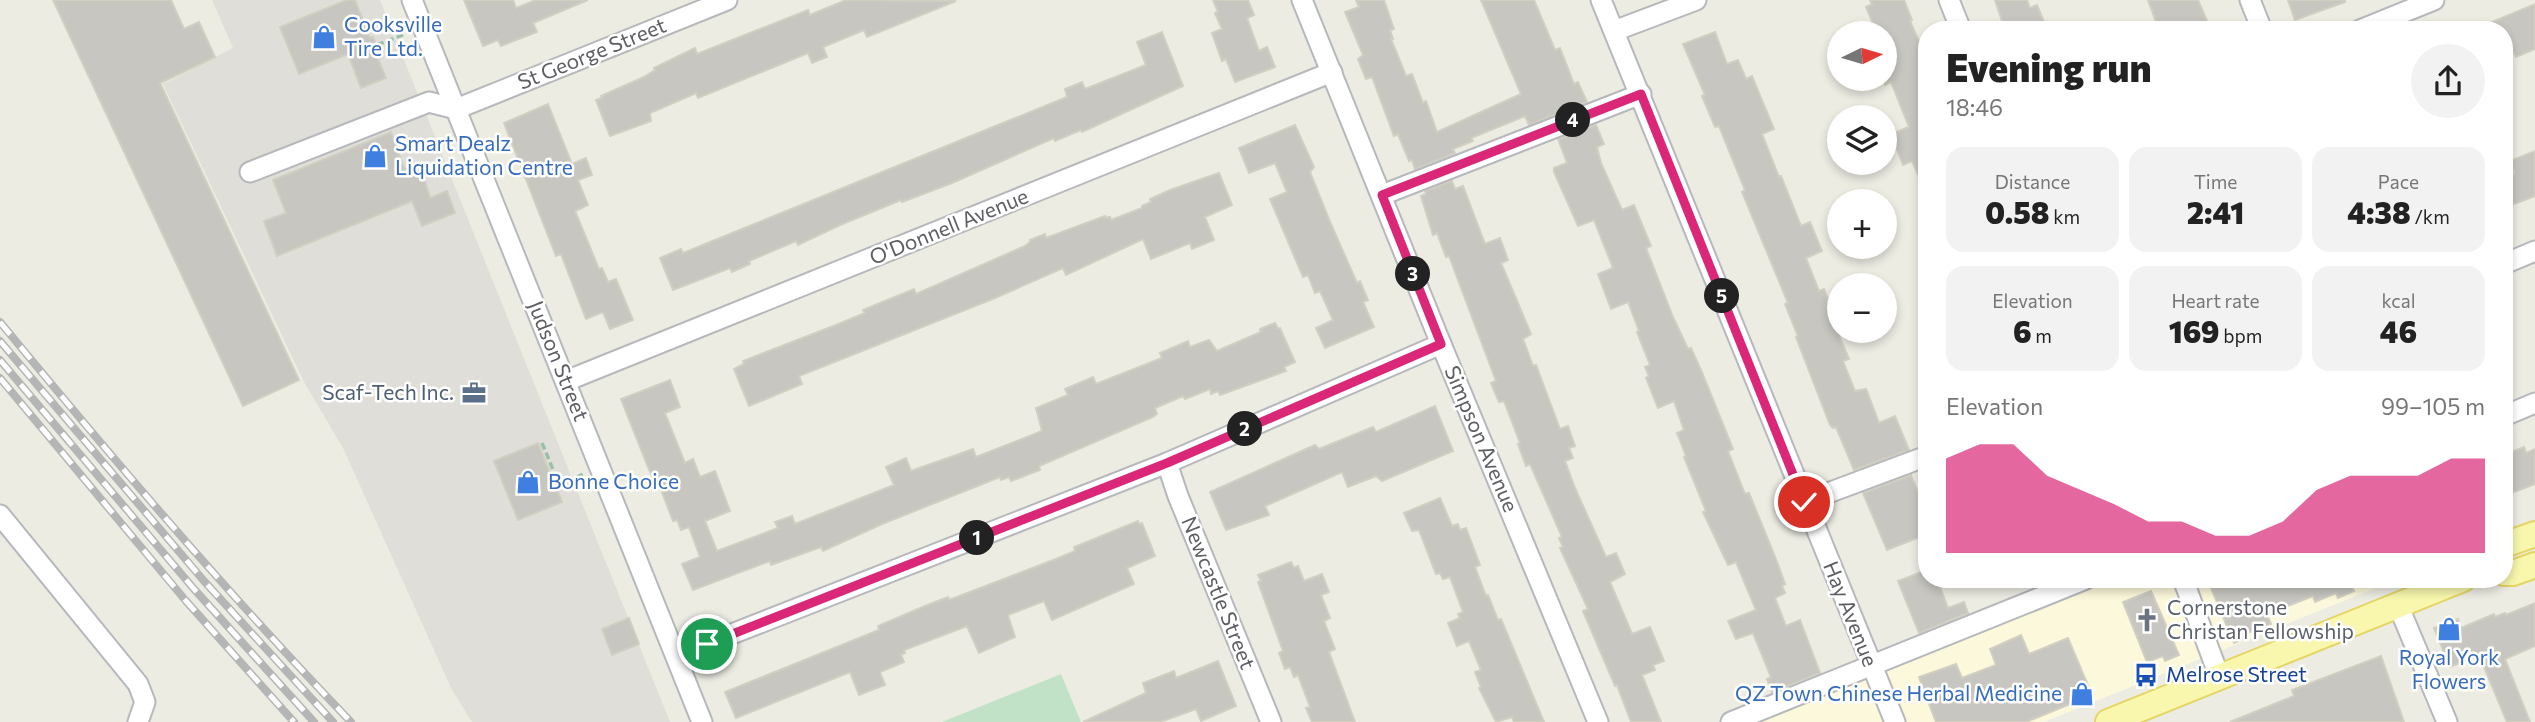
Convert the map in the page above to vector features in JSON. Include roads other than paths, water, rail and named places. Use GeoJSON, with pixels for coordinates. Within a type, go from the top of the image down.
{"type":"FeatureCollection","features":[{"type":"Feature","properties":{"kind":"main road"},"geometry":{"type":"LineString","coordinates":[[2513,542],[2535,534]]}},
{"type":"Feature","properties":{"kind":"main road"},"geometry":{"type":"LineString","coordinates":[[2513,573],[2535,565]]}},
{"type":"Feature","properties":{"kind":"main road"},"geometry":{"type":"LineString","coordinates":[[2108,722],[2136,717],[2219,676],[2440,588]]}},
{"type":"Feature","properties":{"kind":"street","name":"Judson Street"},"geometry":{"type":"LineString","coordinates":[[412,0],[702,722]]}},
{"type":"Feature","properties":{"kind":"street","name":"St George Street"},"geometry":{"type":"LineString","coordinates":[[456,109],[727,0]]}},
{"type":"Feature","properties":{"kind":"street","name":"Simpson Avenue"},"geometry":{"type":"LineString","coordinates":[[1302,0],[1598,722]]}},
{"type":"Feature","properties":{"kind":"street","name":"Hay Avenue"},"geometry":{"type":"LineString","coordinates":[[1601,0],[1895,722]]}},
{"type":"Feature","properties":{"kind":"street"},"geometry":{"type":"LineString","coordinates":[[1614,32],[1696,0]]}},
{"type":"Feature","properties":{"kind":"street"},"geometry":{"type":"LineString","coordinates":[[1949,0],[1957,21]]}},
{"type":"Feature","properties":{"kind":"street"},"geometry":{"type":"LineString","coordinates":[[2250,0],[2258,21]]}},
{"type":"Feature","properties":{"kind":"street"},"geometry":{"type":"LineString","coordinates":[[2382,21],[2434,0]]}},
{"type":"Feature","properties":{"kind":"street","name":"O'Donnell Avenue"},"geometry":{"type":"LineString","coordinates":[[566,381],[1332,72]]}},
{"type":"Feature","properties":{"kind":"street"},"geometry":{"type":"LineString","coordinates":[[1382,195],[1641,94]]}},
{"type":"Feature","properties":{"kind":"street"},"geometry":{"type":"LineString","coordinates":[[250,172],[429,102],[456,109]]}},
{"type":"Feature","properties":{"kind":"street"},"geometry":{"type":"LineString","coordinates":[[2513,260],[2535,251]]}},
{"type":"Feature","properties":{"kind":"street"},"geometry":{"type":"LineString","coordinates":[[676,656],[1167,463],[1441,344]]}},
{"type":"Feature","properties":{"kind":"street"},"geometry":{"type":"LineString","coordinates":[[2513,413],[2535,404]]}},
{"type":"Feature","properties":{"kind":"street"},"geometry":{"type":"LineString","coordinates":[[1804,502],[1918,459]]}},
{"type":"Feature","properties":{"kind":"street","name":"Newcastle Street"},"geometry":{"type":"LineString","coordinates":[[1167,463],[1271,722]]}},
{"type":"Feature","properties":{"kind":"street"},"geometry":{"type":"LineString","coordinates":[[0,515],[138,684],[145,702],[138,722]]}},
{"type":"Feature","properties":{"kind":"street"},"geometry":{"type":"LineString","coordinates":[[1731,722],[2064,588]]}},
{"type":"Feature","properties":{"kind":"street"},"geometry":{"type":"LineString","coordinates":[[2186,588],[2219,676]]}},
{"type":"Feature","properties":{"kind":"street"},"geometry":{"type":"LineString","coordinates":[[2398,605],[2447,722]]}},
{"type":"Feature","properties":{"kind":"railway"},"geometry":{"type":"LineString","coordinates":[[0,322],[172,525],[260,625],[351,722]]}},
{"type":"Feature","properties":{"kind":"railway"},"geometry":{"type":"LineString","coordinates":[[0,341],[204,581],[333,722]]}},
{"type":"Feature","properties":{"kind":"railway"},"geometry":{"type":"LineString","coordinates":[[0,360],[194,589],[314,722]]}},
{"type":"Feature","properties":{"kind":"railway"},"geometry":{"type":"LineString","coordinates":[[0,378],[186,601],[294,722]]}},
{"type":"Feature","properties":{"kind":"place","name":"Cooksville Tire Ltd."},"geometry":{"type":"Point","coordinates":[324,37]}},
{"type":"Feature","properties":{"kind":"place","name":"Smart Dealz Liquidation Centre"},"geometry":{"type":"Point","coordinates":[375,156]}},
{"type":"Feature","properties":{"kind":"place","name":"Scaf-Tech Inc."},"geometry":{"type":"Point","coordinates":[474,393]}},
{"type":"Feature","properties":{"kind":"place","name":"Bonne Choice"},"geometry":{"type":"Point","coordinates":[528,482]}},
{"type":"Feature","properties":{"kind":"place","name":"Cornerstone Christan Fellowship"},"geometry":{"type":"Point","coordinates":[2147,620]}},
{"type":"Feature","properties":{"kind":"place","name":"Royal York Flowers"},"geometry":{"type":"Point","coordinates":[2449,629]}},
{"type":"Feature","properties":{"kind":"place","name":"Melrose Street"},"geometry":{"type":"Point","coordinates":[2146,675]}},
{"type":"Feature","properties":{"kind":"place","name":"QZ Town Chinese Herbal Medicine"},"geometry":{"type":"Point","coordinates":[2082,694]}}]}
